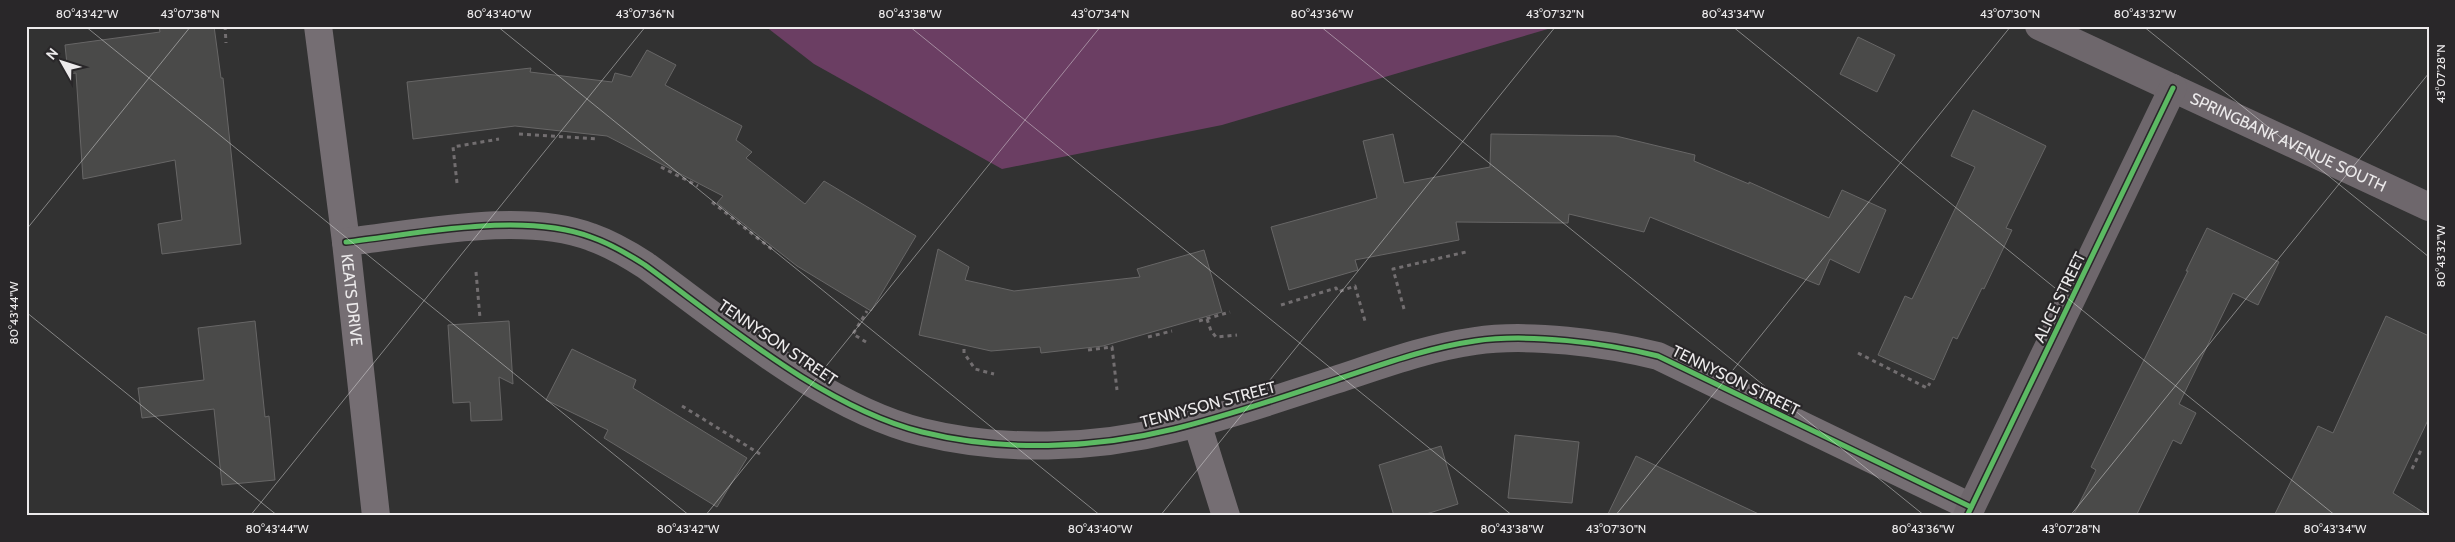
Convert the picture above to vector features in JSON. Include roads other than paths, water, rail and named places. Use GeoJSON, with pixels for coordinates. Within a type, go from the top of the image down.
{"type":"FeatureCollection","features":[{"type":"Feature","properties":{"kind":"street","name":"KEATS DRIVE"},"geometry":{"type":"LineString","coordinates":[[318,26],[346,242],[376,516]]}},
{"type":"Feature","properties":{"kind":"street","name":"SPRINGBANK AVENUE SOUTH"},"geometry":{"type":"LineString","coordinates":[[2039,26],[2429,207]]}},
{"type":"Feature","properties":{"kind":"street","name":"ALICE STREET"},"geometry":{"type":"LineString","coordinates":[[1969,512],[2173,88]]}},
{"type":"Feature","properties":{"kind":"street","name":"TENNYSON STREET"},"geometry":{"type":"LineString","coordinates":[[346,242],[504,226],[553,229],[590,236],[621,250],[645,265],[795,372],[828,392],[862,409],[921,431],[982,443],[1038,445],[1125,438],[1197,423],[1428,349],[1480,340],[1535,339],[1590,344],[1658,356],[1969,512]]}},
{"type":"Feature","properties":{"kind":"street"},"geometry":{"type":"LineString","coordinates":[[1197,423],[1226,516]]}}]}
